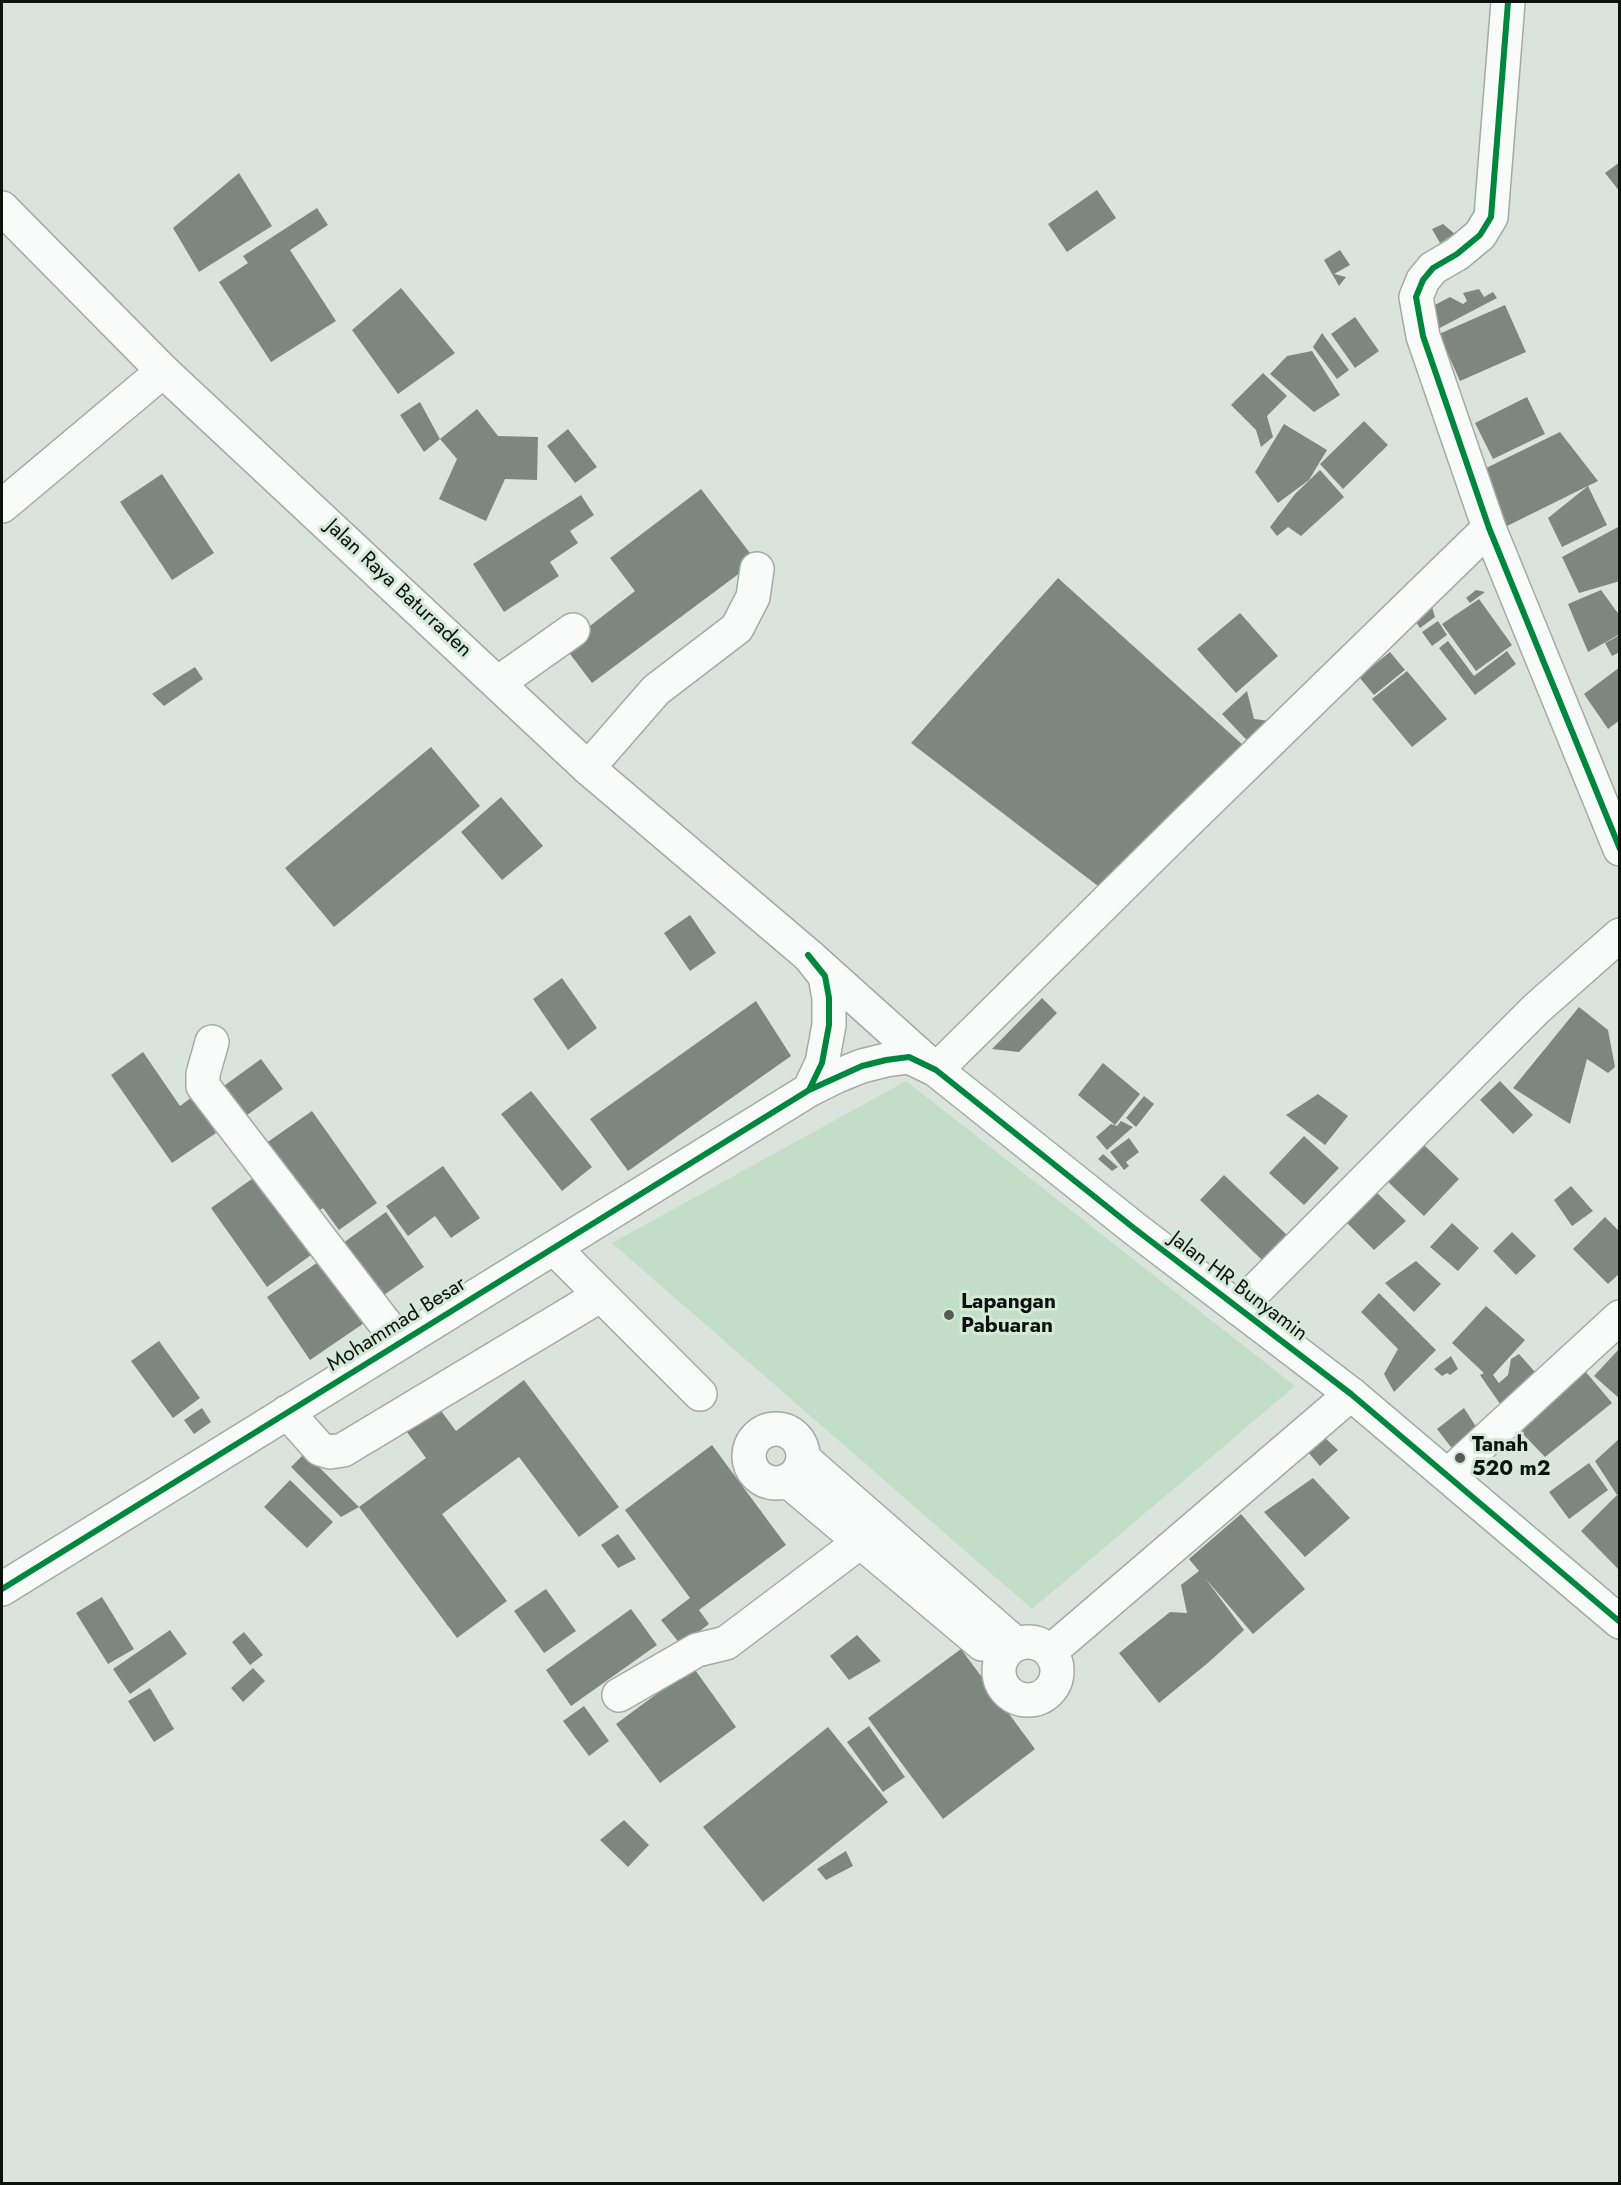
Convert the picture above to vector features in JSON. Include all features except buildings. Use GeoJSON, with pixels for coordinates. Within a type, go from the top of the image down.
{"type":"FeatureCollection","features":[{"type":"Feature","properties":{"kind":"street"},"geometry":{"type":"LineString","coordinates":[[1508,2],[1491,217],[1480,235],[1457,254],[1433,268],[1423,280],[1416,297],[1424,336],[1489,528],[1620,849]]}},
{"type":"Feature","properties":{"kind":"street","name":"Jalan Raya Baturraden"},"geometry":{"type":"LineString","coordinates":[[2,208],[163,370],[588,768],[808,955],[936,1070]]}},
{"type":"Feature","properties":{"kind":"street"},"geometry":{"type":"LineString","coordinates":[[2,506],[163,370]]}},
{"type":"Feature","properties":{"kind":"street"},"geometry":{"type":"LineString","coordinates":[[936,1070],[1194,814],[1489,528]]}},
{"type":"Feature","properties":{"kind":"street"},"geometry":{"type":"LineString","coordinates":[[588,768],[656,690],[737,628],[753,597],[757,569]]}},
{"type":"Feature","properties":{"kind":"street"},"geometry":{"type":"LineString","coordinates":[[498,683],[573,630]]}},
{"type":"Feature","properties":{"kind":"street"},"geometry":{"type":"LineString","coordinates":[[1238,1308],[1536,1009],[1620,935]]}},
{"type":"Feature","properties":{"kind":"street","name":"Jalan Raya Baturraden"},"geometry":{"type":"LineString","coordinates":[[808,955],[825,976],[829,998],[829,1025],[822,1063],[809,1090]]}},
{"type":"Feature","properties":{"kind":"street"},"geometry":{"type":"LineString","coordinates":[[212,1042],[202,1074],[203,1086],[400,1343]]}},
{"type":"Feature","properties":{"kind":"street","name":"Jalan HR Bunyamin"},"geometry":{"type":"LineString","coordinates":[[809,1090],[862,1066],[886,1060],[909,1057],[936,1070],[1135,1229],[1351,1394],[1620,1622]]}},
{"type":"Feature","properties":{"kind":"street","name":"Mohammad Besar"},"geometry":{"type":"LineString","coordinates":[[2,1589],[809,1090]]}},
{"type":"Feature","properties":{"kind":"street"},"geometry":{"type":"LineString","coordinates":[[554,1248],[700,1394]]}},
{"type":"Feature","properties":{"kind":"street"},"geometry":{"type":"LineString","coordinates":[[287,1412],[320,1449],[330,1452],[342,1450],[601,1295]]}},
{"type":"Feature","properties":{"kind":"street"},"geometry":{"type":"LineString","coordinates":[[1448,1475],[1620,1317]]}},
{"type":"Feature","properties":{"kind":"street"},"geometry":{"type":"LineString","coordinates":[[1051,1651],[1351,1394]]}},
{"type":"Feature","properties":{"kind":"street"},"geometry":{"type":"LineString","coordinates":[[796,1470],[1009,1652],[861,1542],[796,1470]]}},
{"type":"Feature","properties":{"kind":"street"},"geometry":{"type":"LineString","coordinates":[[619,1695],[697,1650],[726,1642],[861,1542]]}},
{"type":"Feature","properties":{"kind":"street"},"geometry":{"type":"LineString","coordinates":[[1034,1641],[1051,1651],[1058,1664],[1058,1676],[1046,1695],[1035,1700],[1024,1700],[1012,1696],[1004,1688],[999,1677],[1009,1652],[1022,1642],[1034,1641]]}},
{"type":"Feature","properties":{"kind":"green space","name":"Lapangan Pabuaran"},"geometry":{"type":"Polygon","coordinates":[[[906,1081],[1295,1386],[1032,1609],[612,1243],[906,1081]]]}},
{"type":"Feature","properties":{"kind":"cycle path"},"geometry":{"type":"LineString","coordinates":[[1508,2],[1491,217],[1480,235],[1457,254],[1433,268],[1423,280],[1416,297],[1423,336],[1489,528],[1620,849]]}},
{"type":"Feature","properties":{"kind":"cycle path"},"geometry":{"type":"LineString","coordinates":[[808,955],[825,976],[829,998],[829,1025],[822,1063],[809,1090]]}},
{"type":"Feature","properties":{"kind":"cycle path"},"geometry":{"type":"LineString","coordinates":[[2,1589],[809,1090],[862,1066],[909,1057],[936,1070],[1135,1229],[1351,1394],[1620,1622]]}},
{"type":"Feature","properties":{"kind":"place","name":"Lapangan Pabuaran"},"geometry":{"type":"Point","coordinates":[949,1315]}},
{"type":"Feature","properties":{"kind":"place","name":"Tanah 520 m2"},"geometry":{"type":"Point","coordinates":[1460,1458]}}]}
